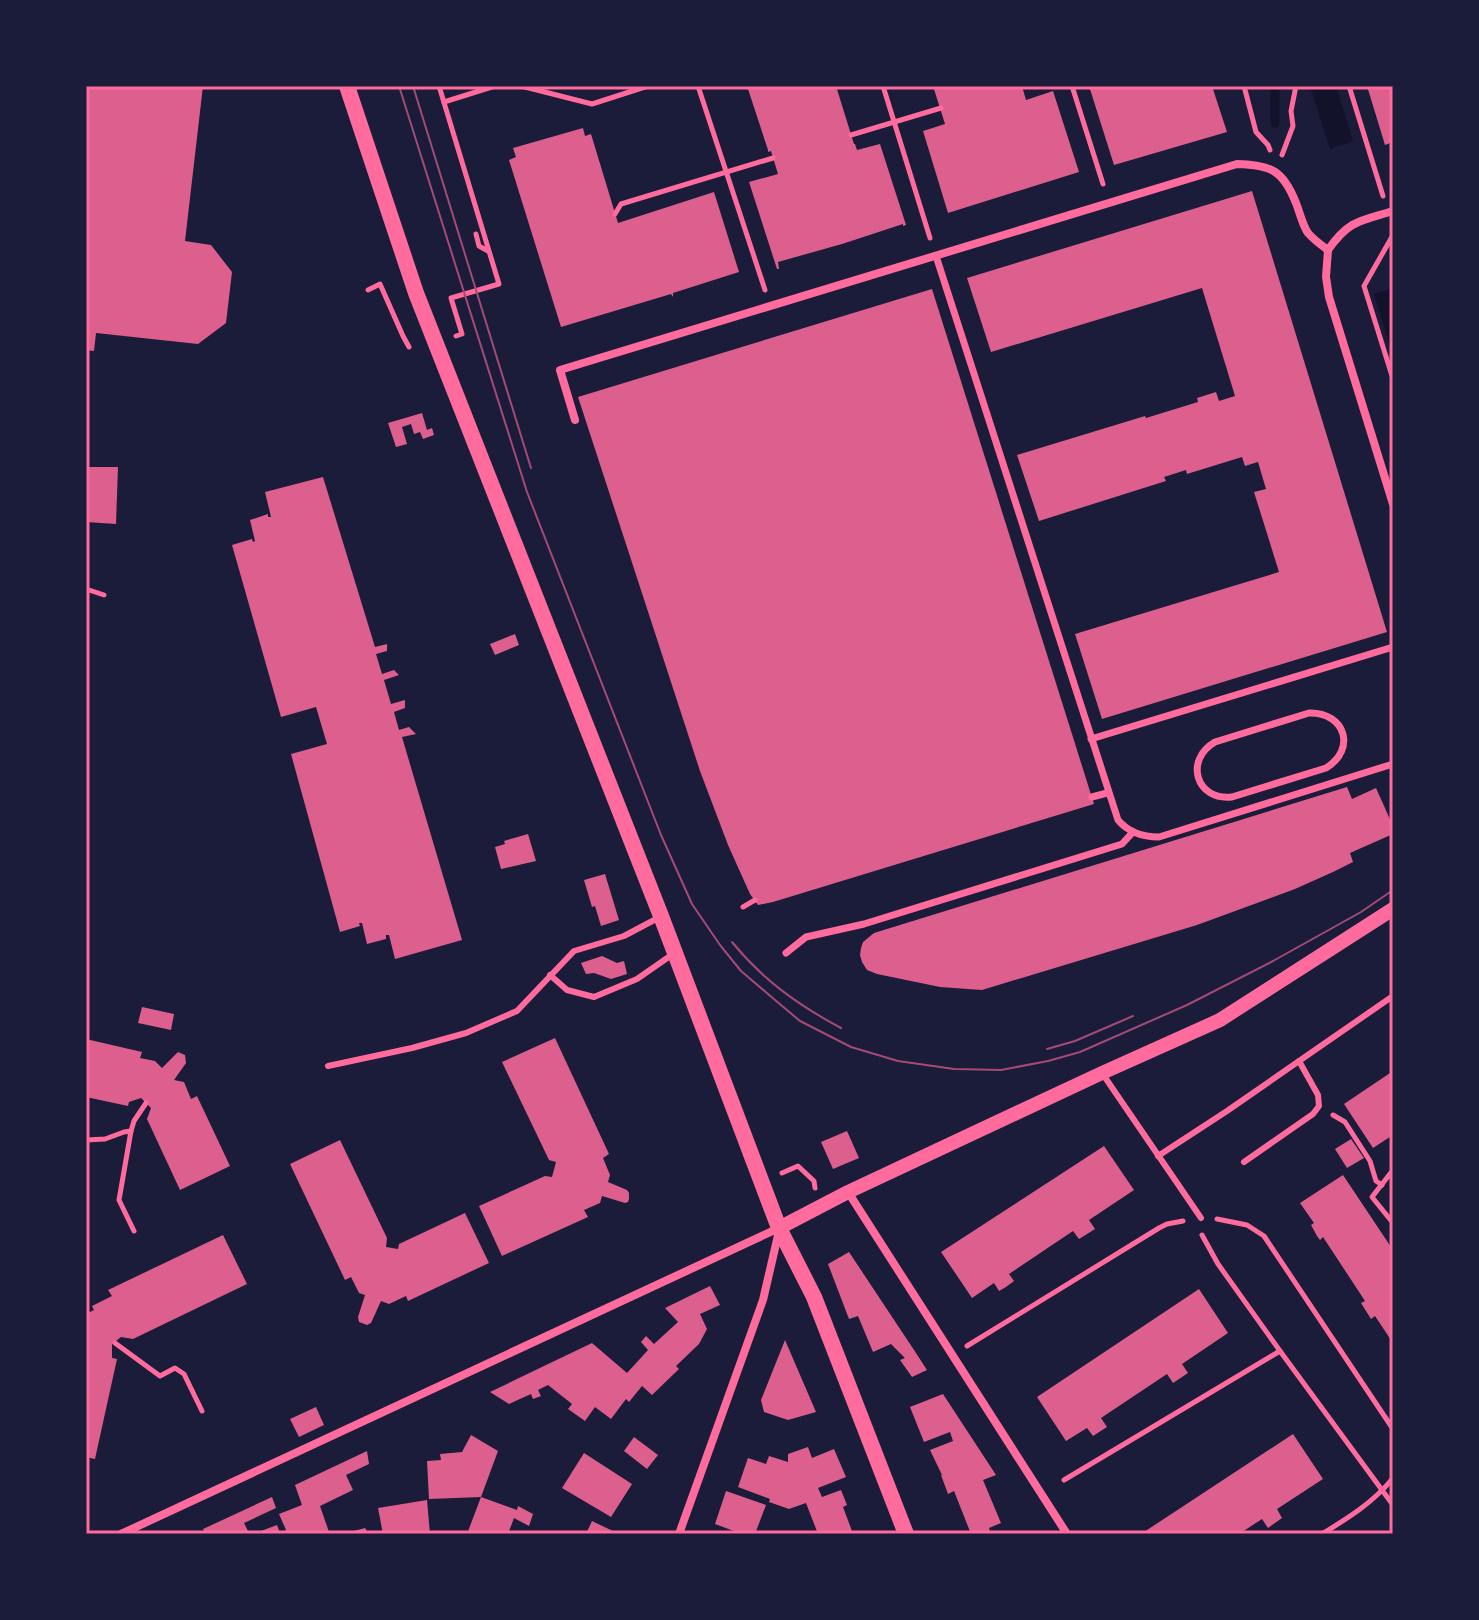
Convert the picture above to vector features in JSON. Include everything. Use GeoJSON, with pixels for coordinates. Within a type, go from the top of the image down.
{"type":"FeatureCollection","features":[{"type":"Feature","properties":{"kind":"main road"},"geometry":{"type":"LineString","coordinates":[[347,86],[416,293],[661,916],[779,1228],[814,1297],[906,1534]]}},
{"type":"Feature","properties":{"kind":"street"},"geometry":{"type":"LineString","coordinates":[[575,420],[560,370],[1237,164],[1261,165],[1276,171],[1296,202],[1309,235],[1328,250]]}},
{"type":"Feature","properties":{"kind":"street"},"geometry":{"type":"LineString","coordinates":[[1391,212],[1356,222],[1340,234],[1328,250],[1326,277],[1329,297],[1393,504]]}},
{"type":"Feature","properties":{"kind":"street"},"geometry":{"type":"LineString","coordinates":[[936,256],[1107,793],[1118,820],[1125,828],[1146,837],[1159,837],[1393,764]]}},
{"type":"Feature","properties":{"kind":"street"},"geometry":{"type":"LineString","coordinates":[[1091,739],[1393,647]]}},
{"type":"Feature","properties":{"kind":"street"},"geometry":{"type":"LineString","coordinates":[[1309,713],[1324,714],[1341,729],[1344,744],[1338,758],[1326,768],[1232,797],[1209,793],[1200,781],[1197,774],[1199,758],[1208,746],[1309,713]]}},
{"type":"Feature","properties":{"kind":"street"},"geometry":{"type":"LineString","coordinates":[[1092,797],[1107,793]]}},
{"type":"Feature","properties":{"kind":"street"},"geometry":{"type":"LineString","coordinates":[[786,953],[806,937],[864,924],[1122,844],[1133,832]]}},
{"type":"Feature","properties":{"kind":"street"},"geometry":{"type":"LineString","coordinates":[[121,1534],[1220,1020],[1393,909]]}},
{"type":"Feature","properties":{"kind":"street"},"geometry":{"type":"LineString","coordinates":[[848,1192],[1067,1534]]}},
{"type":"Feature","properties":{"kind":"street"},"geometry":{"type":"LineString","coordinates":[[679,1534],[763,1300],[779,1228]]}},
{"type":"Feature","properties":{"kind":"lane"},"geometry":{"type":"LineString","coordinates":[[328,1066],[466,1033],[517,1011],[574,951],[624,936],[661,916]]}},
{"type":"Feature","properties":{"kind":"lane"},"geometry":{"type":"LineString","coordinates":[[550,975],[567,990],[594,997],[637,979],[675,953]]}},
{"type":"Feature","properties":{"kind":"lane"},"geometry":{"type":"LineString","coordinates":[[1158,1156],[1393,996]]}},
{"type":"Feature","properties":{"kind":"lane"},"geometry":{"type":"LineString","coordinates":[[1244,1162],[1313,1114],[1319,1106],[1318,1095],[1299,1061]]}},
{"type":"Feature","properties":{"kind":"lane"},"geometry":{"type":"LineString","coordinates":[[1102,1073],[1201,1218]]}},
{"type":"Feature","properties":{"kind":"path"},"geometry":{"type":"LineString","coordinates":[[439,86],[499,284]]}},
{"type":"Feature","properties":{"kind":"path"},"geometry":{"type":"LineString","coordinates":[[444,102],[495,86]]}},
{"type":"Feature","properties":{"kind":"path"},"geometry":{"type":"LineString","coordinates":[[521,86],[592,104],[648,86]]}},
{"type":"Feature","properties":{"kind":"path"},"geometry":{"type":"LineString","coordinates":[[698,86],[770,307]]}},
{"type":"Feature","properties":{"kind":"path"},"geometry":{"type":"LineString","coordinates":[[883,86],[936,256]]}},
{"type":"Feature","properties":{"kind":"path"},"geometry":{"type":"LineString","coordinates":[[1072,86],[1109,204]]}},
{"type":"Feature","properties":{"kind":"path"},"geometry":{"type":"LineString","coordinates":[[1244,86],[1256,132],[1268,145],[1276,171]]}},
{"type":"Feature","properties":{"kind":"path"},"geometry":{"type":"LineString","coordinates":[[1276,171],[1293,126],[1291,111],[1296,86]]}},
{"type":"Feature","properties":{"kind":"path"},"geometry":{"type":"LineString","coordinates":[[1349,86],[1391,212]]}},
{"type":"Feature","properties":{"kind":"path"},"geometry":{"type":"LineString","coordinates":[[851,135],[941,108]]}},
{"type":"Feature","properties":{"kind":"path"},"geometry":{"type":"LineString","coordinates":[[615,214],[621,204],[773,158]]}},
{"type":"Feature","properties":{"kind":"path"},"geometry":{"type":"LineString","coordinates":[[476,234],[479,246],[489,251]]}},
{"type":"Feature","properties":{"kind":"path"},"geometry":{"type":"LineString","coordinates":[[1393,235],[1364,286],[1393,379]]}},
{"type":"Feature","properties":{"kind":"path"},"geometry":{"type":"LineString","coordinates":[[86,589],[104,595]]}},
{"type":"Feature","properties":{"kind":"path"},"geometry":{"type":"LineString","coordinates":[[743,907],[755,900]]}},
{"type":"Feature","properties":{"kind":"path"},"geometry":{"type":"LineString","coordinates":[[134,1231],[119,1200],[131,1131],[146,1103]]}},
{"type":"Feature","properties":{"kind":"path"},"geometry":{"type":"LineString","coordinates":[[1319,1106],[1345,1122],[1370,1161],[1376,1181],[1382,1185]]}},
{"type":"Feature","properties":{"kind":"path"},"geometry":{"type":"LineString","coordinates":[[86,1140],[105,1139],[131,1131]]}},
{"type":"Feature","properties":{"kind":"path"},"geometry":{"type":"LineString","coordinates":[[1393,1170],[1372,1197],[1393,1223]]}},
{"type":"Feature","properties":{"kind":"path"},"geometry":{"type":"LineString","coordinates":[[1201,1218],[1201,1232],[1207,1245],[1393,1505]]}},
{"type":"Feature","properties":{"kind":"path"},"geometry":{"type":"LineString","coordinates":[[953,1355],[1167,1224],[1201,1218],[1225,1220],[1247,1225],[1264,1236],[1393,1429]]}},
{"type":"Feature","properties":{"kind":"path"},"geometry":{"type":"LineString","coordinates":[[115,1343],[160,1376],[175,1368],[184,1374],[202,1411]]}},
{"type":"Feature","properties":{"kind":"path"},"geometry":{"type":"LineString","coordinates":[[1064,1480],[1280,1351]]}},
{"type":"Feature","properties":{"kind":"path"},"geometry":{"type":"LineString","coordinates":[[1322,1534],[1382,1492],[1393,1478]]}},
{"type":"Feature","properties":{"kind":"shaded area"},"geometry":{"type":"Polygon","coordinates":[[[1310,86],[1336,86],[1353,141],[1330,149],[1310,86]]]}},
{"type":"Feature","properties":{"kind":"shaded area"},"geometry":{"type":"Polygon","coordinates":[[[1393,288],[1393,356],[1374,294],[1393,288]]]}},
{"type":"Feature","properties":{"kind":"building"},"geometry":{"type":"Polygon","coordinates":[[[86,86],[203,86],[185,241],[211,245],[232,272],[226,323],[198,344],[96,333],[94,351],[86,350],[86,86]]]}},
{"type":"Feature","properties":{"kind":"building"},"geometry":{"type":"Polygon","coordinates":[[[747,86],[836,86],[857,150],[880,144],[906,225],[778,262],[777,269],[749,182],[778,174],[747,86]]]}},
{"type":"Feature","properties":{"kind":"building"},"geometry":{"type":"Polygon","coordinates":[[[933,86],[1022,86],[1026,100],[1053,91],[1079,172],[948,213],[923,131],[945,124],[933,86]]]}},
{"type":"Feature","properties":{"kind":"building"},"geometry":{"type":"Polygon","coordinates":[[[1089,86],[1212,86],[1227,132],[1114,165],[1089,86]]]}},
{"type":"Feature","properties":{"kind":"building"},"geometry":{"type":"Polygon","coordinates":[[[1367,86],[1393,86],[1393,142],[1385,145],[1367,86]]]}},
{"type":"Feature","properties":{"kind":"building"},"geometry":{"type":"Polygon","coordinates":[[[583,128],[585,136],[591,134],[618,223],[714,192],[739,272],[673,293],[673,297],[671,294],[561,327],[509,160],[516,157],[513,148],[583,128]]]}},
{"type":"Feature","properties":{"kind":"building"},"geometry":{"type":"Polygon","coordinates":[[[1252,191],[1387,632],[1102,719],[1075,634],[1279,572],[1254,492],[1266,489],[1258,462],[1245,466],[1242,457],[1187,474],[1186,470],[1164,477],[1166,481],[1039,521],[1017,455],[1198,402],[1197,398],[1216,392],[1219,401],[1235,396],[1202,288],[991,352],[967,278],[1252,191]]]}},
{"type":"Feature","properties":{"kind":"building"},"geometry":{"type":"Polygon","coordinates":[[[932,289],[1094,804],[758,905],[728,845],[700,771],[578,397],[932,289]]]}},
{"type":"Feature","properties":{"kind":"building"},"geometry":{"type":"Polygon","coordinates":[[[422,413],[427,430],[432,428],[434,435],[423,439],[420,432],[414,434],[411,424],[402,427],[407,444],[396,447],[388,423],[422,413]]]}},
{"type":"Feature","properties":{"kind":"building"},"geometry":{"type":"Polygon","coordinates":[[[86,467],[118,467],[116,524],[86,522],[86,467]]]}},
{"type":"Feature","properties":{"kind":"building"},"geometry":{"type":"Polygon","coordinates":[[[323,477],[375,647],[387,644],[387,651],[376,654],[382,674],[394,670],[399,675],[384,680],[391,704],[405,700],[405,708],[394,712],[399,730],[409,727],[416,734],[402,737],[462,940],[395,959],[389,935],[386,939],[367,944],[362,923],[340,932],[291,754],[327,744],[316,707],[281,717],[232,545],[252,539],[255,541],[250,520],[268,514],[271,517],[265,492],[323,477]]]}},
{"type":"Feature","properties":{"kind":"building"},"geometry":{"type":"Polygon","coordinates":[[[515,634],[519,645],[495,655],[490,644],[515,634]]]}},
{"type":"Feature","properties":{"kind":"building"},"geometry":{"type":"Polygon","coordinates":[[[1347,787],[1352,799],[1376,788],[1393,826],[1393,834],[1350,853],[1353,862],[1333,872],[1197,925],[982,990],[940,987],[877,974],[867,970],[862,962],[863,942],[874,933],[1347,787]]]}},
{"type":"Feature","properties":{"kind":"building"},"geometry":{"type":"Polygon","coordinates":[[[528,834],[536,861],[501,869],[495,847],[528,834]]]}},
{"type":"Feature","properties":{"kind":"building"},"geometry":{"type":"Polygon","coordinates":[[[605,874],[619,920],[601,926],[584,880],[605,874]]]}},
{"type":"Feature","properties":{"kind":"building"},"geometry":{"type":"Polygon","coordinates":[[[602,956],[617,963],[624,961],[627,974],[611,979],[594,973],[586,974],[581,963],[602,956]]]}},
{"type":"Feature","properties":{"kind":"building"},"geometry":{"type":"Polygon","coordinates":[[[142,1007],[174,1014],[171,1030],[138,1023],[142,1007]]]}},
{"type":"Feature","properties":{"kind":"building"},"geometry":{"type":"Polygon","coordinates":[[[555,1038],[609,1154],[603,1158],[610,1175],[608,1182],[627,1190],[629,1199],[625,1203],[602,1196],[600,1203],[584,1210],[588,1217],[502,1256],[479,1206],[545,1176],[552,1177],[556,1162],[549,1160],[502,1062],[555,1038]]]}},
{"type":"Feature","properties":{"kind":"building"},"geometry":{"type":"Polygon","coordinates":[[[86,1039],[142,1052],[140,1058],[155,1061],[162,1068],[178,1052],[185,1055],[186,1063],[174,1080],[184,1082],[191,1099],[197,1096],[230,1166],[180,1190],[147,1119],[151,1108],[141,1098],[129,1102],[128,1106],[86,1097],[86,1039]]]}},
{"type":"Feature","properties":{"kind":"building"},"geometry":{"type":"Polygon","coordinates":[[[1393,1071],[1393,1135],[1373,1148],[1344,1104],[1393,1071]]]}},
{"type":"Feature","properties":{"kind":"building"},"geometry":{"type":"Polygon","coordinates":[[[847,1131],[859,1158],[833,1169],[821,1142],[847,1131]]]}},
{"type":"Feature","properties":{"kind":"building"},"geometry":{"type":"Polygon","coordinates":[[[1351,1139],[1364,1158],[1347,1168],[1335,1149],[1351,1139]]]}},
{"type":"Feature","properties":{"kind":"building"},"geometry":{"type":"Polygon","coordinates":[[[340,1140],[387,1238],[386,1247],[398,1249],[399,1244],[465,1213],[489,1263],[408,1301],[406,1296],[389,1304],[381,1301],[371,1323],[359,1322],[365,1295],[359,1293],[351,1277],[345,1280],[290,1164],[340,1140]]]}},
{"type":"Feature","properties":{"kind":"building"},"geometry":{"type":"Polygon","coordinates":[[[1104,1146],[1134,1190],[1089,1220],[1095,1229],[1079,1239],[1073,1231],[1009,1274],[1014,1281],[1006,1287],[999,1291],[994,1283],[972,1298],[941,1252],[1104,1146]]]}},
{"type":"Feature","properties":{"kind":"building"},"geometry":{"type":"Polygon","coordinates":[[[1343,1175],[1393,1250],[1393,1343],[1375,1316],[1371,1319],[1361,1303],[1365,1301],[1323,1237],[1320,1240],[1317,1236],[1311,1225],[1314,1223],[1300,1203],[1343,1175]]]}},
{"type":"Feature","properties":{"kind":"building"},"geometry":{"type":"Polygon","coordinates":[[[223,1235],[247,1284],[133,1339],[121,1337],[112,1344],[112,1358],[117,1359],[95,1459],[86,1457],[86,1308],[90,1312],[94,1310],[92,1306],[112,1296],[108,1290],[223,1235]]]}},
{"type":"Feature","properties":{"kind":"building"},"geometry":{"type":"Polygon","coordinates":[[[849,1252],[927,1370],[912,1377],[900,1360],[905,1358],[891,1344],[873,1352],[858,1316],[849,1319],[828,1264],[849,1252]]]}},
{"type":"Feature","properties":{"kind":"building"},"geometry":{"type":"Polygon","coordinates":[[[710,1286],[720,1305],[700,1314],[707,1329],[699,1344],[652,1395],[642,1386],[629,1402],[626,1399],[611,1419],[595,1407],[585,1421],[568,1409],[572,1404],[548,1385],[538,1390],[541,1396],[533,1399],[531,1394],[509,1404],[490,1392],[592,1343],[627,1373],[648,1350],[641,1342],[646,1336],[654,1344],[678,1322],[665,1308],[710,1286]]]}},
{"type":"Feature","properties":{"kind":"building"},"geometry":{"type":"Polygon","coordinates":[[[1199,1289],[1228,1333],[1182,1364],[1188,1373],[1173,1383],[1167,1374],[1101,1418],[1107,1427],[1093,1436],[1087,1428],[1066,1441],[1037,1397],[1199,1289]]]}},
{"type":"Feature","properties":{"kind":"building"},"geometry":{"type":"Polygon","coordinates":[[[785,1340],[816,1412],[788,1420],[764,1412],[761,1400],[785,1340]]]}},
{"type":"Feature","properties":{"kind":"building"},"geometry":{"type":"Polygon","coordinates":[[[943,1394],[996,1475],[983,1480],[1001,1523],[989,1528],[991,1534],[971,1534],[954,1491],[948,1494],[930,1450],[953,1441],[950,1432],[924,1442],[910,1407],[943,1394]]]}},
{"type":"Feature","properties":{"kind":"building"},"geometry":{"type":"Polygon","coordinates":[[[316,1407],[324,1425],[299,1437],[290,1419],[316,1407]]]}},
{"type":"Feature","properties":{"kind":"building"},"geometry":{"type":"Polygon","coordinates":[[[1293,1434],[1323,1479],[1277,1509],[1282,1518],[1268,1528],[1262,1519],[1239,1534],[1141,1534],[1293,1434]]]}},
{"type":"Feature","properties":{"kind":"building"},"geometry":{"type":"Polygon","coordinates":[[[471,1435],[498,1451],[481,1497],[429,1499],[427,1461],[441,1460],[440,1454],[462,1452],[471,1435]]]}},
{"type":"Feature","properties":{"kind":"building"},"geometry":{"type":"Polygon","coordinates":[[[634,1437],[658,1455],[647,1469],[624,1451],[634,1437]]]}},
{"type":"Feature","properties":{"kind":"building"},"geometry":{"type":"Polygon","coordinates":[[[808,1447],[812,1458],[834,1449],[846,1477],[818,1488],[822,1497],[841,1490],[847,1505],[843,1507],[852,1531],[818,1534],[806,1503],[789,1509],[738,1487],[748,1458],[766,1464],[769,1456],[788,1462],[788,1454],[808,1447]]]}},
{"type":"Feature","properties":{"kind":"building"},"geometry":{"type":"Polygon","coordinates":[[[367,1451],[369,1464],[346,1475],[353,1490],[320,1506],[329,1532],[262,1534],[261,1531],[277,1525],[280,1533],[286,1530],[279,1514],[302,1505],[295,1485],[367,1451]]]}},
{"type":"Feature","properties":{"kind":"building"},"geometry":{"type":"Polygon","coordinates":[[[584,1453],[632,1484],[611,1517],[562,1488],[584,1453]]]}},
{"type":"Feature","properties":{"kind":"building"},"geometry":{"type":"Polygon","coordinates":[[[726,1491],[766,1505],[755,1534],[742,1534],[715,1524],[726,1491]]]}},
{"type":"Feature","properties":{"kind":"building"},"geometry":{"type":"Polygon","coordinates":[[[272,1497],[276,1508],[244,1523],[249,1533],[205,1534],[203,1529],[272,1497]]]}},
{"type":"Feature","properties":{"kind":"building"},"geometry":{"type":"Polygon","coordinates":[[[481,1497],[517,1510],[518,1506],[533,1514],[529,1526],[514,1518],[508,1534],[467,1534],[481,1497]]]}},
{"type":"Feature","properties":{"kind":"building"},"geometry":{"type":"Polygon","coordinates":[[[427,1500],[430,1534],[383,1534],[378,1508],[427,1500]]]}},
{"type":"Feature","properties":{"kind":"building"},"geometry":{"type":"Polygon","coordinates":[[[592,1521],[619,1534],[586,1534],[592,1521]]]}},
{"type":"Feature","properties":{"kind":"building"},"geometry":{"type":"Polygon","coordinates":[[[365,1528],[369,1534],[355,1534],[354,1531],[365,1528]]]}},
{"type":"Feature","properties":{"kind":"waterway"},"geometry":{"type":"LineString","coordinates":[[1275,86],[1275,123]]}},
{"type":"Feature","properties":{"kind":"tram line"},"geometry":{"type":"LineString","coordinates":[[399,86],[527,492],[661,835],[692,904],[720,945],[741,971],[800,1021],[851,1047],[898,1061],[954,1069],[1001,1070],[1048,1061],[1080,1052],[1187,1005],[1361,912],[1393,890]]}},
{"type":"Feature","properties":{"kind":"tram line"},"geometry":{"type":"LineString","coordinates":[[413,86],[531,468]]}},
{"type":"Feature","properties":{"kind":"tram line"},"geometry":{"type":"LineString","coordinates":[[732,942],[782,991],[841,1028]]}},
{"type":"Feature","properties":{"kind":"tram line"},"geometry":{"type":"LineString","coordinates":[[1047,1049],[1075,1041],[1133,1016]]}}]}
